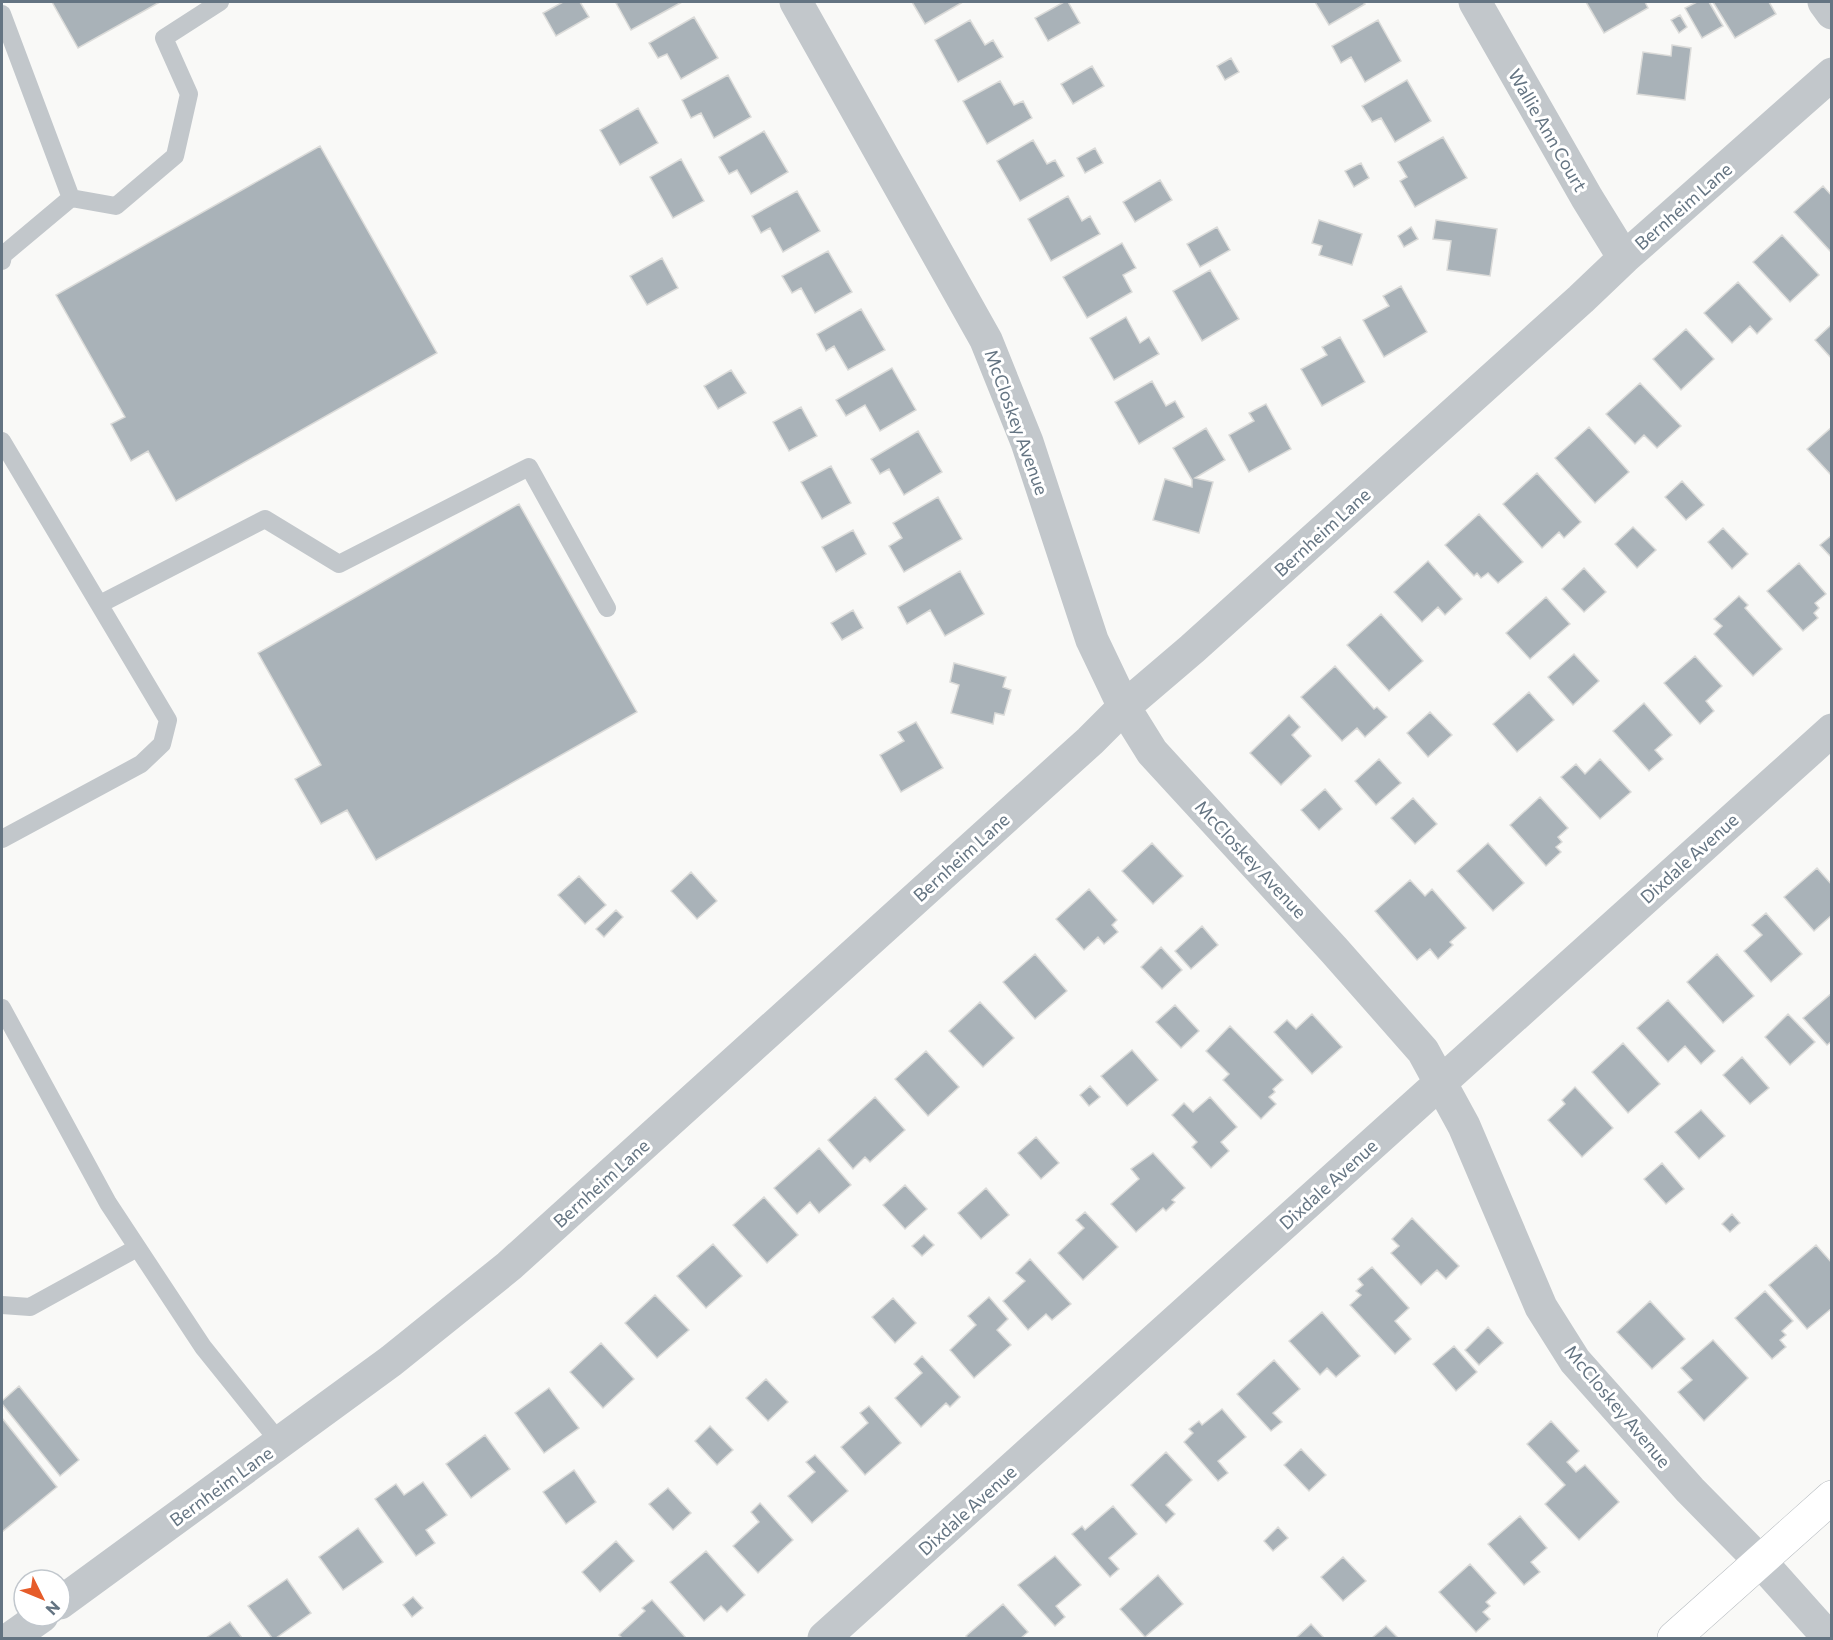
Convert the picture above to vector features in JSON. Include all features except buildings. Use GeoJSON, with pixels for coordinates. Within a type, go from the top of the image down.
{"type":"FeatureCollection","features":[{"type":"Feature","properties":{"kind":"main road"},"geometry":{"type":"LineString","coordinates":[[1674,1638],[1832,1497]]}},
{"type":"Feature","properties":{"kind":"street","name":"McCloskey Avenue"},"geometry":{"type":"LineString","coordinates":[[796,2],[986,340],[1027,442],[1092,640],[1124,707],[1152,752],[1326,941],[1423,1052],[1464,1126],[1541,1307],[1575,1361],[1690,1490],[1760,1561],[1829,1638]]}},
{"type":"Feature","properties":{"kind":"street","name":"Wallie Ann Court"},"geometry":{"type":"LineString","coordinates":[[1475,2],[1624,258]]}},
{"type":"Feature","properties":{"kind":"street"},"geometry":{"type":"LineString","coordinates":[[1824,2],[1832,13]]}},
{"type":"Feature","properties":{"kind":"street","name":"Bernheim Lane"},"geometry":{"type":"LineString","coordinates":[[72,1594],[391,1361],[509,1266],[1090,741],[1124,707],[1192,649],[1624,258],[1832,74]]}},
{"type":"Feature","properties":{"kind":"street","name":"Dixdale Avenue"},"geometry":{"type":"LineString","coordinates":[[824,1638],[1832,730]]}},
{"type":"Feature","properties":{"kind":"street"},"geometry":{"type":"LineString","coordinates":[[11,1638],[25,1628]]}},
{"type":"Feature","properties":{"kind":"lane"},"geometry":{"type":"LineString","coordinates":[[71,198],[116,206],[175,156],[189,94],[164,38],[220,2]]}},
{"type":"Feature","properties":{"kind":"lane"},"geometry":{"type":"LineString","coordinates":[[2,14],[71,198]]}},
{"type":"Feature","properties":{"kind":"lane"},"geometry":{"type":"LineString","coordinates":[[2,261],[3,255],[71,198]]}},
{"type":"Feature","properties":{"kind":"lane"},"geometry":{"type":"LineString","coordinates":[[2,441],[168,720],[162,744],[141,764],[2,839]]}},
{"type":"Feature","properties":{"kind":"lane"},"geometry":{"type":"LineString","coordinates":[[100,604],[264,519],[339,564],[529,467],[607,608]]}},
{"type":"Feature","properties":{"kind":"lane"},"geometry":{"type":"LineString","coordinates":[[2,1008],[108,1203],[203,1347],[280,1444]]}},
{"type":"Feature","properties":{"kind":"lane"},"geometry":{"type":"LineString","coordinates":[[2,1305],[30,1307],[137,1248]]}}]}
